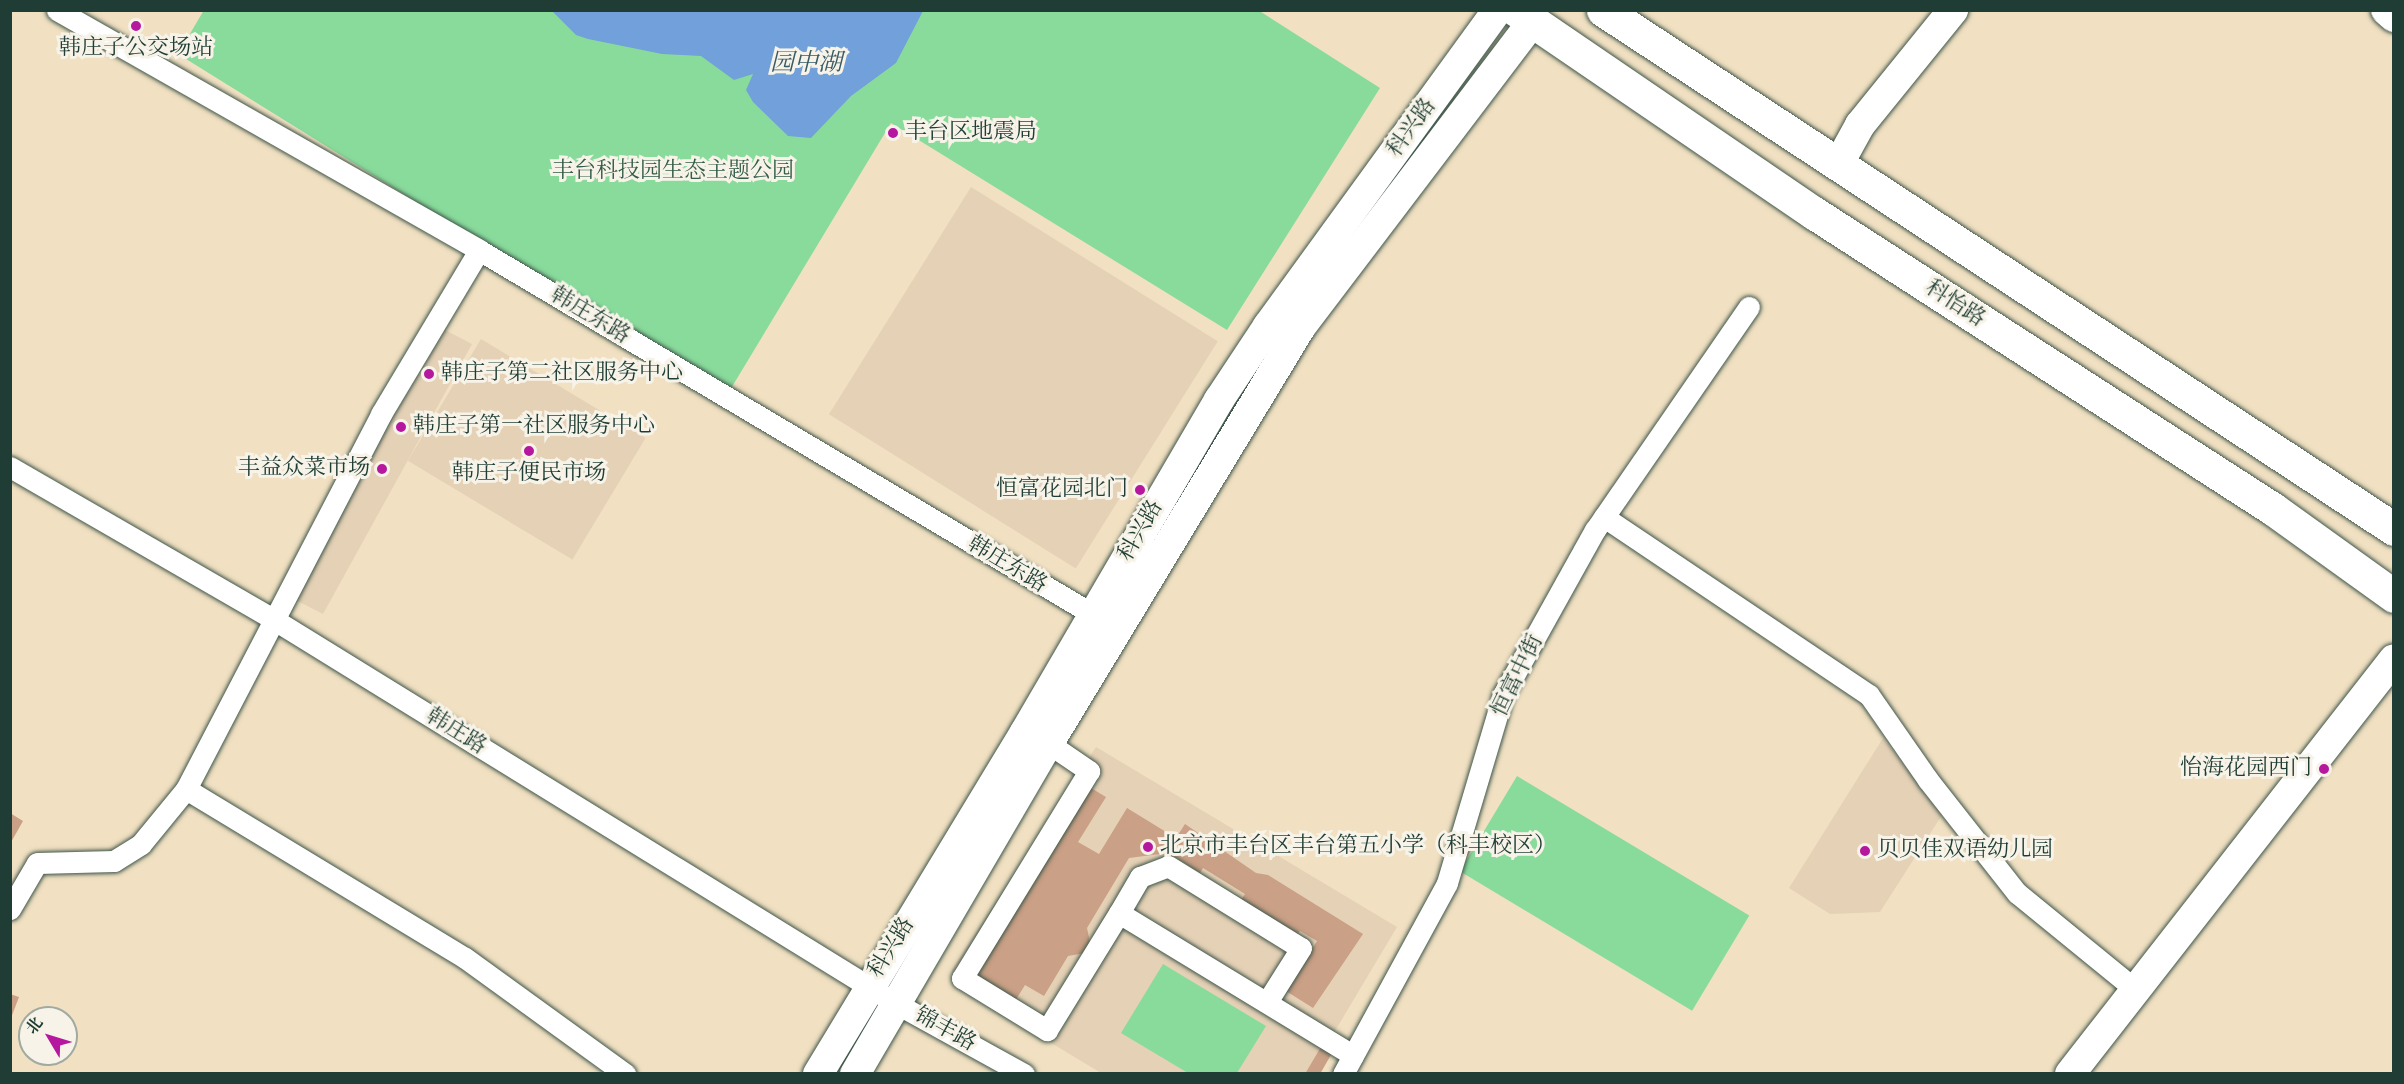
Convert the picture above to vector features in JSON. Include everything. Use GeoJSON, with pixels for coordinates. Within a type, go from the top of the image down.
{"type":"FeatureCollection","features":[{"type":"Feature","properties":{"kind":"main road","name":"科兴路"},"geometry":{"type":"LineString","coordinates":[[855,1074],[1048,743],[1105,622],[1219,400],[1268,326],[1498,10]]}},
{"type":"Feature","properties":{"kind":"main road"},"geometry":{"type":"LineString","coordinates":[[1603,10],[2394,529]]}},
{"type":"Feature","properties":{"kind":"main road"},"geometry":{"type":"LineString","coordinates":[[1838,165],[1860,125],[1953,10]]}},
{"type":"Feature","properties":{"kind":"main road"},"geometry":{"type":"LineString","coordinates":[[2386,10],[2394,17]]}},
{"type":"Feature","properties":{"kind":"main road","name":"科兴路"},"geometry":{"type":"LineString","coordinates":[[818,1074],[869,986],[1105,622],[1300,328],[1529,14]]}},
{"type":"Feature","properties":{"kind":"main road","name":"科怡路"},"geometry":{"type":"LineString","coordinates":[[1529,14],[1814,213],[2273,509],[2394,596]]}},
{"type":"Feature","properties":{"kind":"main road"},"geometry":{"type":"LineString","coordinates":[[2070,1074],[2394,659]]}},
{"type":"Feature","properties":{"kind":"street","name":"韩庄东路"},"geometry":{"type":"LineString","coordinates":[[57,10],[479,250],[1105,622]]}},
{"type":"Feature","properties":{"kind":"street"},"geometry":{"type":"LineString","coordinates":[[10,909],[37,863],[114,861],[141,844],[186,789],[381,414],[479,250]]}},
{"type":"Feature","properties":{"kind":"street","name":"恒富中街"},"geometry":{"type":"LineString","coordinates":[[1343,1074],[1447,883],[1503,695],[1604,517],[1749,307]]}},
{"type":"Feature","properties":{"kind":"street","name":"韩庄路"},"geometry":{"type":"LineString","coordinates":[[10,467],[273,619],[897,1004]]}},
{"type":"Feature","properties":{"kind":"street"},"geometry":{"type":"LineString","coordinates":[[1604,517],[1869,694],[1928,780],[2018,893],[2136,990]]}},
{"type":"Feature","properties":{"kind":"street"},"geometry":{"type":"LineString","coordinates":[[1048,743],[1089,771],[962,978],[1047,1030],[1140,877],[1168,866],[1301,948],[1267,1002]]}},
{"type":"Feature","properties":{"kind":"street"},"geometry":{"type":"LineString","coordinates":[[186,789],[465,958],[625,1074]]}},
{"type":"Feature","properties":{"kind":"street"},"geometry":{"type":"LineString","coordinates":[[1119,914],[1353,1054]]}},
{"type":"Feature","properties":{"kind":"street","name":"锦丰路"},"geometry":{"type":"LineString","coordinates":[[897,1004],[1024,1074]]}},
{"type":"Feature","properties":{"kind":"shaded area"},"geometry":{"type":"Polygon","coordinates":[[[971,187],[1218,341],[1076,568],[829,414],[971,187]]]}},
{"type":"Feature","properties":{"kind":"shaded area","name":"丰益众菜市场"},"geometry":{"type":"Polygon","coordinates":[[[445,330],[472,344],[323,614],[286,595],[445,330]]]}},
{"type":"Feature","properties":{"kind":"shaded area","name":"韩庄子便民市场"},"geometry":{"type":"Polygon","coordinates":[[[481,339],[646,438],[572,560],[408,461],[481,339]]]}},
{"type":"Feature","properties":{"kind":"shaded area","name":"贝贝佳双语幼儿园"},"geometry":{"type":"Polygon","coordinates":[[[1883,738],[1942,815],[1880,912],[1830,914],[1789,888],[1883,738]]]}},
{"type":"Feature","properties":{"kind":"shaded area","name":"北京市丰台区丰台第五小学（科丰校区）"},"geometry":{"type":"Polygon","coordinates":[[[1096,747],[1397,927],[1329,1041],[1336,1046],[1320,1073],[1101,1073],[955,985],[952,970],[1096,747]]]}},
{"type":"Feature","properties":{"kind":"green space","name":"丰台科技园生态主题公园"},"geometry":{"type":"Polygon","coordinates":[[[204,10],[1258,10],[1380,88],[1227,330],[891,123],[727,395],[178,54],[204,10]]]}},
{"type":"Feature","properties":{"kind":"green space"},"geometry":{"type":"Polygon","coordinates":[[[1517,776],[1749,916],[1692,1011],[1460,871],[1517,776]]]}},
{"type":"Feature","properties":{"kind":"green space"},"geometry":{"type":"Polygon","coordinates":[[[1163,964],[1266,1026],[1237,1073],[1188,1073],[1121,1033],[1163,964]]]}},
{"type":"Feature","properties":{"kind":"water","name":"园中湖"},"geometry":{"type":"Polygon","coordinates":[[[552,11],[923,11],[896,63],[851,96],[811,138],[788,136],[753,102],[746,90],[753,74],[734,80],[701,56],[662,54],[588,39],[576,35],[552,11]]]}},
{"type":"Feature","properties":{"kind":"building"},"geometry":{"type":"Polygon","coordinates":[[[1086,785],[1106,797],[1078,842],[1099,854],[1127,808],[1171,835],[1160,854],[1129,858],[1087,928],[1090,942],[1085,953],[1068,956],[1044,996],[1025,985],[1015,1001],[971,975],[1086,785]]]}},
{"type":"Feature","properties":{"kind":"building"},"geometry":{"type":"Polygon","coordinates":[[[10,813],[23,821],[10,844],[10,813]]]}},
{"type":"Feature","properties":{"kind":"building"},"geometry":{"type":"Polygon","coordinates":[[[1185,824],[1256,873],[1268,875],[1363,934],[1313,1008],[1286,991],[1317,941],[1300,931],[1297,935],[1241,900],[1245,894],[1203,868],[1200,873],[1167,852],[1185,824]]]}},
{"type":"Feature","properties":{"kind":"building"},"geometry":{"type":"Polygon","coordinates":[[[10,994],[19,997],[11,1018],[10,1018],[10,994]]]}},
{"type":"Feature","properties":{"kind":"building"},"geometry":{"type":"Polygon","coordinates":[[[1325,1040],[1336,1046],[1320,1074],[1305,1074],[1325,1040]]]}},
{"type":"Feature","properties":{"kind":"place","name":"韩庄子公交场站"},"geometry":{"type":"Point","coordinates":[136,26]}},
{"type":"Feature","properties":{"kind":"place","name":"丰台区地震局"},"geometry":{"type":"Point","coordinates":[893,133]}},
{"type":"Feature","properties":{"kind":"place","name":"韩庄子第二社区服务中心"},"geometry":{"type":"Point","coordinates":[429,374]}},
{"type":"Feature","properties":{"kind":"place","name":"韩庄子第一社区服务中心"},"geometry":{"type":"Point","coordinates":[401,427]}},
{"type":"Feature","properties":{"kind":"place","name":"韩庄子便民市场"},"geometry":{"type":"Point","coordinates":[529,451]}},
{"type":"Feature","properties":{"kind":"place","name":"丰益众菜市场"},"geometry":{"type":"Point","coordinates":[382,469]}},
{"type":"Feature","properties":{"kind":"place","name":"恒富花园北门"},"geometry":{"type":"Point","coordinates":[1140,490]}},
{"type":"Feature","properties":{"kind":"place","name":"怡海花园西门"},"geometry":{"type":"Point","coordinates":[2324,769]}},
{"type":"Feature","properties":{"kind":"place","name":"北京市丰台区丰台第五小学（科丰校区）"},"geometry":{"type":"Point","coordinates":[1148,847]}},
{"type":"Feature","properties":{"kind":"place","name":"贝贝佳双语幼儿园"},"geometry":{"type":"Point","coordinates":[1865,851]}}]}
